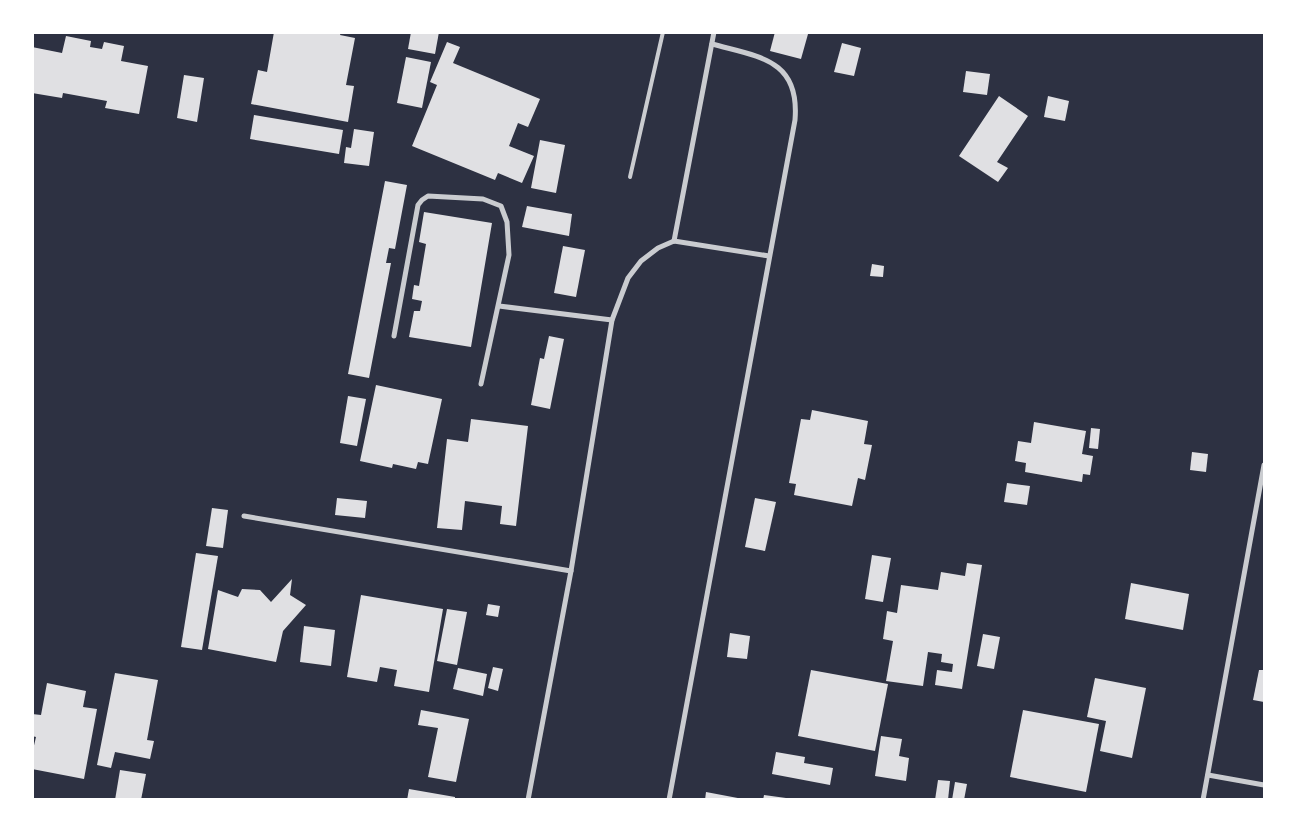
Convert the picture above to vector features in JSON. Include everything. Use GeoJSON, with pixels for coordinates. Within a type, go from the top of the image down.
{"type":"FeatureCollection","features":[{"type":"Feature","properties":{"kind":"street"},"geometry":{"type":"LineString","coordinates":[[674,241],[714,32]]}},
{"type":"Feature","properties":{"kind":"street"},"geometry":{"type":"LineString","coordinates":[[669,800],[796,102],[791,84],[781,69],[766,59],[712,44]]}},
{"type":"Feature","properties":{"kind":"street"},"geometry":{"type":"LineString","coordinates":[[394,336],[418,205],[422,200],[428,196],[483,199],[502,206],[507,222],[509,255],[481,384]]}},
{"type":"Feature","properties":{"kind":"street"},"geometry":{"type":"LineString","coordinates":[[528,800],[571,571],[612,320],[628,278],[641,261],[658,248],[674,241],[769,256]]}},
{"type":"Feature","properties":{"kind":"street"},"geometry":{"type":"LineString","coordinates":[[499,306],[612,320]]}},
{"type":"Feature","properties":{"kind":"street"},"geometry":{"type":"LineString","coordinates":[[1203,800],[1264,465]]}},
{"type":"Feature","properties":{"kind":"street"},"geometry":{"type":"LineString","coordinates":[[244,516],[571,571]]}},
{"type":"Feature","properties":{"kind":"street"},"geometry":{"type":"LineString","coordinates":[[1208,775],[1264,785]]}},
{"type":"Feature","properties":{"kind":"lane"},"geometry":{"type":"LineString","coordinates":[[630,177],[663,32]]}},
{"type":"Feature","properties":{"kind":"building"},"geometry":{"type":"Polygon","coordinates":[[[274,32],[341,32],[340,35],[355,38],[346,85],[354,86],[348,122],[251,104],[258,70],[267,72],[274,32]]]}},
{"type":"Feature","properties":{"kind":"building"},"geometry":{"type":"Polygon","coordinates":[[[411,32],[439,32],[435,54],[408,49],[411,32]]]}},
{"type":"Feature","properties":{"kind":"building"},"geometry":{"type":"Polygon","coordinates":[[[775,32],[808,34],[801,59],[770,51],[775,32]]]}},
{"type":"Feature","properties":{"kind":"building"},"geometry":{"type":"Polygon","coordinates":[[[66,36],[91,41],[90,47],[102,49],[104,42],[124,46],[121,61],[148,66],[139,114],[105,108],[107,101],[63,93],[62,98],[32,93],[32,47],[62,53],[66,36]]]}},
{"type":"Feature","properties":{"kind":"building"},"geometry":{"type":"Polygon","coordinates":[[[447,42],[460,47],[453,63],[540,99],[528,127],[518,123],[509,146],[534,156],[522,183],[498,173],[495,180],[412,146],[437,85],[430,82],[447,42]]]}},
{"type":"Feature","properties":{"kind":"building"},"geometry":{"type":"Polygon","coordinates":[[[842,43],[861,48],[854,76],[834,72],[842,43]]]}},
{"type":"Feature","properties":{"kind":"building"},"geometry":{"type":"Polygon","coordinates":[[[406,57],[431,62],[422,108],[397,103],[406,57]]]}},
{"type":"Feature","properties":{"kind":"building"},"geometry":{"type":"Polygon","coordinates":[[[966,71],[990,74],[987,95],[963,92],[966,71]]]}},
{"type":"Feature","properties":{"kind":"building"},"geometry":{"type":"Polygon","coordinates":[[[184,75],[204,78],[197,122],[177,118],[184,75]]]}},
{"type":"Feature","properties":{"kind":"building"},"geometry":{"type":"Polygon","coordinates":[[[999,96],[1028,116],[997,162],[1008,168],[998,182],[959,156],[999,96]]]}},
{"type":"Feature","properties":{"kind":"building"},"geometry":{"type":"Polygon","coordinates":[[[1048,96],[1069,101],[1065,121],[1044,117],[1048,96]]]}},
{"type":"Feature","properties":{"kind":"building"},"geometry":{"type":"Polygon","coordinates":[[[254,115],[343,130],[339,154],[250,139],[254,115]]]}},
{"type":"Feature","properties":{"kind":"building"},"geometry":{"type":"Polygon","coordinates":[[[354,129],[374,132],[369,166],[344,163],[346,147],[351,148],[354,129]]]}},
{"type":"Feature","properties":{"kind":"building"},"geometry":{"type":"Polygon","coordinates":[[[540,140],[565,145],[556,193],[531,188],[540,140]]]}},
{"type":"Feature","properties":{"kind":"building"},"geometry":{"type":"Polygon","coordinates":[[[385,181],[407,185],[395,249],[389,248],[386,263],[391,263],[369,378],[348,374],[385,181]]]}},
{"type":"Feature","properties":{"kind":"building"},"geometry":{"type":"Polygon","coordinates":[[[527,206],[572,214],[569,236],[522,227],[527,206]]]}},
{"type":"Feature","properties":{"kind":"building"},"geometry":{"type":"Polygon","coordinates":[[[424,212],[492,223],[471,347],[409,337],[414,311],[420,311],[422,301],[412,299],[414,285],[419,286],[426,244],[419,242],[424,212]]]}},
{"type":"Feature","properties":{"kind":"building"},"geometry":{"type":"Polygon","coordinates":[[[563,246],[585,250],[576,297],[554,293],[563,246]]]}},
{"type":"Feature","properties":{"kind":"building"},"geometry":{"type":"Polygon","coordinates":[[[872,264],[884,266],[883,277],[870,276],[872,264]]]}},
{"type":"Feature","properties":{"kind":"building"},"geometry":{"type":"Polygon","coordinates":[[[549,336],[564,339],[550,409],[531,405],[540,358],[544,359],[549,336]]]}},
{"type":"Feature","properties":{"kind":"building"},"geometry":{"type":"Polygon","coordinates":[[[376,385],[442,399],[428,464],[418,462],[416,469],[393,464],[392,468],[360,461],[376,385]]]}},
{"type":"Feature","properties":{"kind":"building"},"geometry":{"type":"Polygon","coordinates":[[[348,396],[366,399],[357,446],[340,443],[348,396]]]}},
{"type":"Feature","properties":{"kind":"building"},"geometry":{"type":"Polygon","coordinates":[[[812,410],[868,421],[864,444],[872,445],[865,480],[858,478],[852,506],[794,495],[796,484],[789,483],[801,419],[810,420],[812,410]]]}},
{"type":"Feature","properties":{"kind":"building"},"geometry":{"type":"Polygon","coordinates":[[[471,419],[528,426],[516,526],[500,524],[502,506],[465,501],[462,530],[437,528],[447,439],[468,442],[471,419]]]}},
{"type":"Feature","properties":{"kind":"building"},"geometry":{"type":"Polygon","coordinates":[[[1034,422],[1086,431],[1082,454],[1093,456],[1090,475],[1083,474],[1082,482],[1025,472],[1026,463],[1015,461],[1018,441],[1031,443],[1034,422]]]}},
{"type":"Feature","properties":{"kind":"building"},"geometry":{"type":"Polygon","coordinates":[[[1091,428],[1100,429],[1098,449],[1089,448],[1091,428]]]}},
{"type":"Feature","properties":{"kind":"building"},"geometry":{"type":"Polygon","coordinates":[[[1192,452],[1208,454],[1206,472],[1190,470],[1192,452]]]}},
{"type":"Feature","properties":{"kind":"building"},"geometry":{"type":"Polygon","coordinates":[[[1007,483],[1030,486],[1027,505],[1004,502],[1007,483]]]}},
{"type":"Feature","properties":{"kind":"building"},"geometry":{"type":"Polygon","coordinates":[[[337,498],[367,501],[365,518],[335,515],[337,498]]]}},
{"type":"Feature","properties":{"kind":"building"},"geometry":{"type":"Polygon","coordinates":[[[755,498],[776,502],[765,551],[745,547],[755,498]]]}},
{"type":"Feature","properties":{"kind":"building"},"geometry":{"type":"Polygon","coordinates":[[[212,508],[228,510],[223,548],[206,546],[212,508]]]}},
{"type":"Feature","properties":{"kind":"building"},"geometry":{"type":"Polygon","coordinates":[[[196,553],[218,556],[202,650],[181,647],[196,553]]]}},
{"type":"Feature","properties":{"kind":"building"},"geometry":{"type":"Polygon","coordinates":[[[872,555],[891,558],[883,602],[865,599],[872,555]]]}},
{"type":"Feature","properties":{"kind":"building"},"geometry":{"type":"Polygon","coordinates":[[[967,563],[982,565],[962,689],[935,685],[937,670],[952,672],[953,664],[941,662],[942,654],[928,652],[923,686],[886,681],[893,641],[883,639],[887,611],[897,613],[901,585],[938,590],[941,572],[965,576],[967,563]]]}},
{"type":"Feature","properties":{"kind":"building"},"geometry":{"type":"Polygon","coordinates":[[[292,579],[290,595],[306,605],[283,631],[276,662],[208,649],[218,590],[238,597],[242,589],[260,590],[271,602],[292,579]]]}},
{"type":"Feature","properties":{"kind":"building"},"geometry":{"type":"Polygon","coordinates":[[[1131,583],[1189,594],[1183,630],[1125,619],[1131,583]]]}},
{"type":"Feature","properties":{"kind":"building"},"geometry":{"type":"Polygon","coordinates":[[[361,595],[443,609],[429,692],[394,686],[397,670],[380,667],[377,682],[347,677],[361,595]]]}},
{"type":"Feature","properties":{"kind":"building"},"geometry":{"type":"Polygon","coordinates":[[[488,604],[500,606],[498,617],[486,615],[488,604]]]}},
{"type":"Feature","properties":{"kind":"building"},"geometry":{"type":"Polygon","coordinates":[[[447,609],[467,612],[457,665],[437,661],[447,609]]]}},
{"type":"Feature","properties":{"kind":"building"},"geometry":{"type":"Polygon","coordinates":[[[304,626],[335,630],[331,666],[300,662],[304,626]]]}},
{"type":"Feature","properties":{"kind":"building"},"geometry":{"type":"Polygon","coordinates":[[[730,633],[750,636],[747,659],[727,657],[730,633]]]}},
{"type":"Feature","properties":{"kind":"building"},"geometry":{"type":"Polygon","coordinates":[[[983,634],[1000,637],[994,669],[977,666],[983,634]]]}},
{"type":"Feature","properties":{"kind":"building"},"geometry":{"type":"Polygon","coordinates":[[[493,667],[503,669],[498,691],[488,688],[493,667]]]}},
{"type":"Feature","properties":{"kind":"building"},"geometry":{"type":"Polygon","coordinates":[[[458,668],[487,674],[483,696],[453,689],[458,668]]]}},
{"type":"Feature","properties":{"kind":"building"},"geometry":{"type":"Polygon","coordinates":[[[811,670],[888,684],[875,751],[798,736],[811,670]]]}},
{"type":"Feature","properties":{"kind":"building"},"geometry":{"type":"Polygon","coordinates":[[[1259,670],[1264,670],[1264,702],[1253,700],[1259,670]]]}},
{"type":"Feature","properties":{"kind":"building"},"geometry":{"type":"Polygon","coordinates":[[[115,673],[158,680],[147,740],[154,741],[150,759],[115,752],[111,768],[97,765],[115,673]]]}},
{"type":"Feature","properties":{"kind":"building"},"geometry":{"type":"Polygon","coordinates":[[[1095,678],[1146,688],[1132,758],[1100,751],[1106,721],[1087,717],[1095,678]]]}},
{"type":"Feature","properties":{"kind":"building"},"geometry":{"type":"Polygon","coordinates":[[[47,683],[86,691],[83,707],[97,709],[84,779],[32,769],[32,754],[36,737],[32,736],[32,714],[41,715],[47,683]]]}},
{"type":"Feature","properties":{"kind":"building"},"geometry":{"type":"Polygon","coordinates":[[[421,710],[469,719],[456,782],[428,777],[438,728],[418,725],[421,710]]]}},
{"type":"Feature","properties":{"kind":"building"},"geometry":{"type":"Polygon","coordinates":[[[1023,710],[1099,724],[1086,792],[1010,777],[1023,710]]]}},
{"type":"Feature","properties":{"kind":"building"},"geometry":{"type":"Polygon","coordinates":[[[881,736],[902,739],[899,756],[909,758],[906,781],[875,776],[881,736]]]}},
{"type":"Feature","properties":{"kind":"building"},"geometry":{"type":"Polygon","coordinates":[[[776,752],[805,757],[804,763],[833,768],[830,785],[772,774],[776,752]]]}},
{"type":"Feature","properties":{"kind":"building"},"geometry":{"type":"Polygon","coordinates":[[[120,770],[146,774],[141,800],[115,800],[120,770]]]}},
{"type":"Feature","properties":{"kind":"building"},"geometry":{"type":"Polygon","coordinates":[[[938,780],[950,781],[948,800],[935,800],[938,780]]]}},
{"type":"Feature","properties":{"kind":"building"},"geometry":{"type":"Polygon","coordinates":[[[955,782],[967,784],[964,800],[952,800],[955,782]]]}},
{"type":"Feature","properties":{"kind":"building"},"geometry":{"type":"Polygon","coordinates":[[[409,789],[455,797],[455,800],[407,800],[409,789]]]}},
{"type":"Feature","properties":{"kind":"building"},"geometry":{"type":"Polygon","coordinates":[[[706,792],[743,799],[743,800],[705,800],[706,792]]]}},
{"type":"Feature","properties":{"kind":"building"},"geometry":{"type":"Polygon","coordinates":[[[764,795],[786,798],[786,800],[763,800],[764,795]]]}}]}
